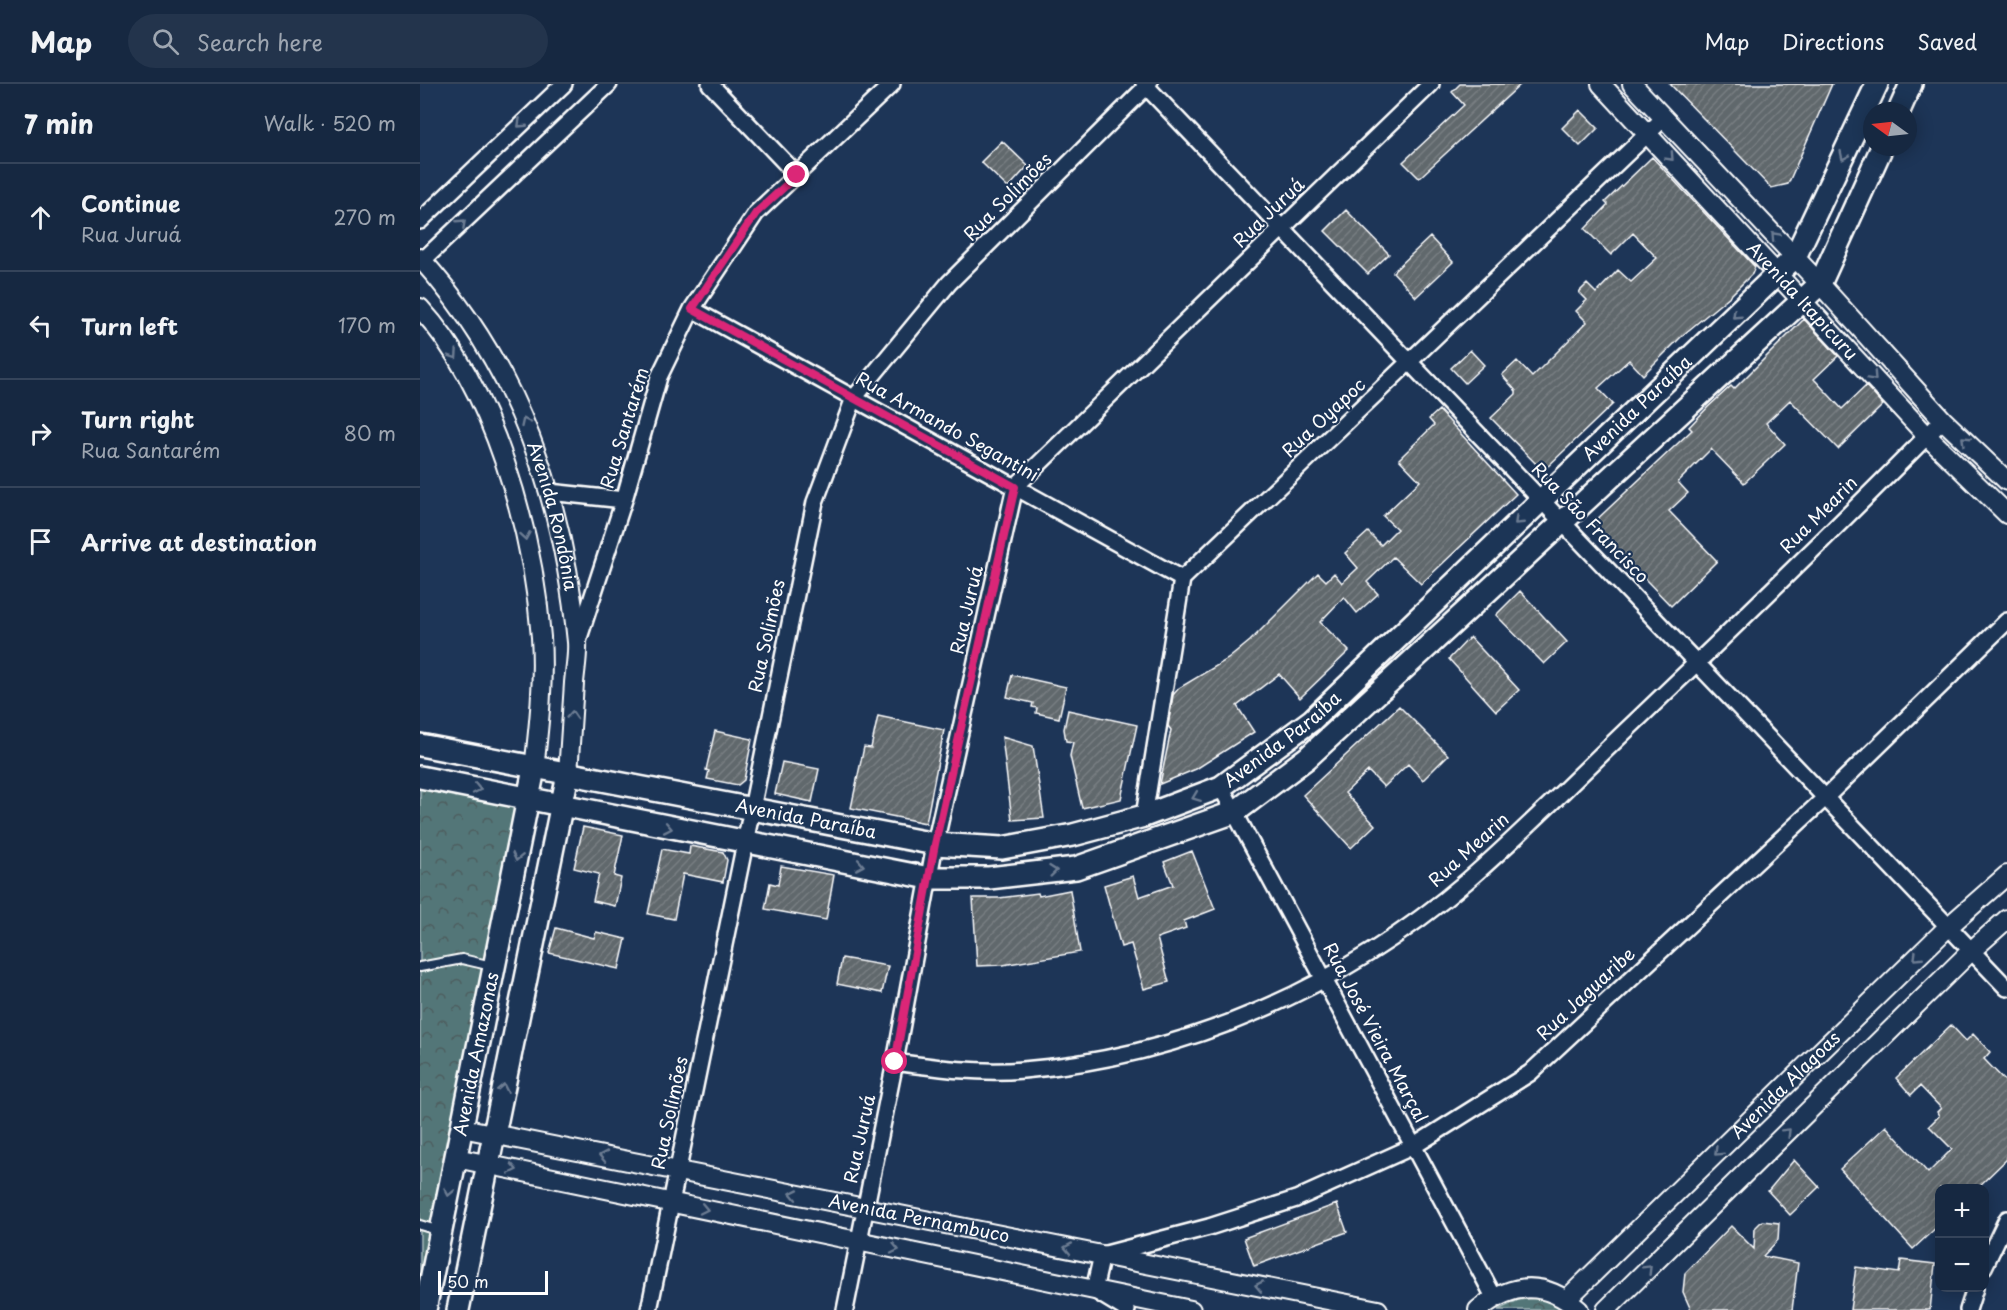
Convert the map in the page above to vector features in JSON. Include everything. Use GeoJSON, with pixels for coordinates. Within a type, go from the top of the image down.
{"type":"FeatureCollection","features":[{"type":"Feature","properties":{"kind":"main road","name":"Avenida Paraíba"},"geometry":{"type":"LineString","coordinates":[[420,745],[534,769],[752,807],[935,844],[1002,848],[1073,835],[1144,816],[1221,787],[1312,720],[1795,257],[1877,84]]}},
{"type":"Feature","properties":{"kind":"main road"},"geometry":{"type":"LineString","coordinates":[[1903,102],[1911,84]]}},
{"type":"Feature","properties":{"kind":"main road","name":"Avenida Paraíba"},"geometry":{"type":"LineString","coordinates":[[420,777],[561,807],[929,878],[989,878],[1076,868],[1235,812],[1307,758],[1389,684],[1561,521],[1820,284],[1878,156]]}},
{"type":"Feature","properties":{"kind":"main road"},"geometry":{"type":"LineString","coordinates":[[1370,665],[1389,684]]}},
{"type":"Feature","properties":{"kind":"main road","name":"Avenida Rondônia"},"geometry":{"type":"LineString","coordinates":[[529,799],[534,769]]}},
{"type":"Feature","properties":{"kind":"main road","name":"Avenida Rondônia"},"geometry":{"type":"LineString","coordinates":[[561,807],[567,774]]}},
{"type":"Feature","properties":{"kind":"main road","name":"Avenida Amazonas"},"geometry":{"type":"LineString","coordinates":[[425,1310],[529,799]]}},
{"type":"Feature","properties":{"kind":"main road","name":"Avenida Amazonas"},"geometry":{"type":"LineString","coordinates":[[458,1310],[561,807]]}},
{"type":"Feature","properties":{"kind":"street"},"geometry":{"type":"LineString","coordinates":[[420,220],[564,84]]}},
{"type":"Feature","properties":{"kind":"street"},"geometry":{"type":"LineString","coordinates":[[421,260],[609,84]]}},
{"type":"Feature","properties":{"kind":"street"},"geometry":{"type":"LineString","coordinates":[[710,84],[797,175]]}},
{"type":"Feature","properties":{"kind":"street","name":"Rua Santarém"},"geometry":{"type":"LineString","coordinates":[[577,644],[624,500],[659,377],[692,309],[756,213],[892,84]]}},
{"type":"Feature","properties":{"kind":"street","name":"Rua Juruá"},"geometry":{"type":"LineString","coordinates":[[845,1310],[895,1062],[935,844],[1015,487],[1431,84]]}},
{"type":"Feature","properties":{"kind":"street","name":"Avenida Itapicuru"},"geometry":{"type":"LineString","coordinates":[[1601,84],[1779,273],[1927,436],[2007,514]]}},
{"type":"Feature","properties":{"kind":"street","name":"Avenida Itapicuru"},"geometry":{"type":"LineString","coordinates":[[1632,84],[1820,284],[1943,420],[2007,481]]}},
{"type":"Feature","properties":{"kind":"street","name":"Rua São Francisco"},"geometry":{"type":"LineString","coordinates":[[1146,85],[2007,988]]}},
{"type":"Feature","properties":{"kind":"street","name":"Rua Solimões"},"geometry":{"type":"LineString","coordinates":[[649,1310],[815,501],[854,398],[949,284],[1146,85]]}},
{"type":"Feature","properties":{"kind":"street","name":"Rua Oyapoc"},"geometry":{"type":"LineString","coordinates":[[1182,579],[1664,118]]}},
{"type":"Feature","properties":{"kind":"street","name":"Avenida Rondônia"},"geometry":{"type":"LineString","coordinates":[[421,260],[453,294],[493,355],[530,433],[557,520],[577,644],[567,774]]}},
{"type":"Feature","properties":{"kind":"street","name":"Avenida Rondônia"},"geometry":{"type":"LineString","coordinates":[[420,308],[464,371],[499,446],[525,528],[541,637],[541,716],[534,769]]}},
{"type":"Feature","properties":{"kind":"street","name":"Rua Armando Segantini"},"geometry":{"type":"LineString","coordinates":[[692,309],[1182,579]]}},
{"type":"Feature","properties":{"kind":"street","name":"Rua Mearin"},"geometry":{"type":"LineString","coordinates":[[895,1062],[956,1071],[1022,1070],[1154,1049],[1228,1025],[1324,978],[1392,938],[1466,882],[1697,663],[1943,420]]}},
{"type":"Feature","properties":{"kind":"street"},"geometry":{"type":"LineString","coordinates":[[549,492],[624,500]]}},
{"type":"Feature","properties":{"kind":"street"},"geometry":{"type":"LineString","coordinates":[[1144,816],[1182,579]]}},
{"type":"Feature","properties":{"kind":"street","name":"Rua Jaguaribe"},"geometry":{"type":"LineString","coordinates":[[1102,1255],[1209,1227],[1296,1199],[1414,1146],[1530,1073],[1826,798],[2007,621]]}},
{"type":"Feature","properties":{"kind":"street","name":"Rua José Vieira Marçal"},"geometry":{"type":"LineString","coordinates":[[1221,787],[1494,1297]]}},
{"type":"Feature","properties":{"kind":"street","name":"Avenida Alagoas"},"geometry":{"type":"LineString","coordinates":[[1573,1305],[1948,927],[2007,875]]}},
{"type":"Feature","properties":{"kind":"street","name":"Avenida Alagoas"},"geometry":{"type":"LineString","coordinates":[[1606,1310],[1971,951],[2007,919]]}},
{"type":"Feature","properties":{"kind":"street","name":"Avenida Pernambuco"},"geometry":{"type":"LineString","coordinates":[[462,1128],[1378,1310]]}},
{"type":"Feature","properties":{"kind":"street","name":"Avenida Pernambuco"},"geometry":{"type":"LineString","coordinates":[[456,1158],[1191,1310]]}},
{"type":"Feature","properties":{"kind":"street"},"geometry":{"type":"LineString","coordinates":[[1989,1257],[2007,1219]]}},
{"type":"Feature","properties":{"kind":"street"},"geometry":{"type":"LineString","coordinates":[[1102,1255],[1094,1290],[1127,1310]]}},
{"type":"Feature","properties":{"kind":"street"},"geometry":{"type":"LineString","coordinates":[[1478,1310],[1494,1297],[1512,1290],[1531,1288],[1550,1291],[1573,1305]]}},
{"type":"Feature","properties":{"kind":"street"},"geometry":{"type":"LineString","coordinates":[[1968,1310],[1973,1292]]}},
{"type":"Feature","properties":{"kind":"lane"},"geometry":{"type":"LineString","coordinates":[[420,967],[462,959],[495,967]]}},
{"type":"Feature","properties":{"kind":"lane"},"geometry":{"type":"LineString","coordinates":[[420,1225],[442,1231]]}},
{"type":"Feature","properties":{"kind":"green space"},"geometry":{"type":"Polygon","coordinates":[[[420,783],[523,805],[420,1304],[420,783]]]}},
{"type":"Feature","properties":{"kind":"green space"},"geometry":{"type":"Polygon","coordinates":[[[1535,1298],[1551,1301],[1569,1310],[1498,1310],[1518,1300],[1535,1298]]]}},
{"type":"Feature","properties":{"kind":"building"},"geometry":{"type":"Polygon","coordinates":[[[1460,84],[1521,84],[1419,178],[1403,162],[1464,105],[1452,92],[1460,84]]]}},
{"type":"Feature","properties":{"kind":"building"},"geometry":{"type":"Polygon","coordinates":[[[1670,84],[1832,84],[1788,184],[1771,188],[1670,84]]]}},
{"type":"Feature","properties":{"kind":"building"},"geometry":{"type":"Polygon","coordinates":[[[1580,110],[1598,128],[1580,146],[1562,128],[1580,110]]]}},
{"type":"Feature","properties":{"kind":"building"},"geometry":{"type":"Polygon","coordinates":[[[1002,141],[1028,166],[1008,188],[981,162],[1002,141]]]}},
{"type":"Feature","properties":{"kind":"building"},"geometry":{"type":"Polygon","coordinates":[[[1652,157],[1755,267],[1752,274],[1730,296],[1684,334],[1643,375],[1629,360],[1598,388],[1613,404],[1543,471],[1491,418],[1516,394],[1502,375],[1517,361],[1532,377],[1587,322],[1576,311],[1587,300],[1579,292],[1587,284],[1596,293],[1618,270],[1631,282],[1657,258],[1633,233],[1611,255],[1585,229],[1608,205],[1605,202],[1652,157]]]}},
{"type":"Feature","properties":{"kind":"building"},"geometry":{"type":"Polygon","coordinates":[[[1346,210],[1389,254],[1368,274],[1325,231],[1346,210]]]}},
{"type":"Feature","properties":{"kind":"building"},"geometry":{"type":"Polygon","coordinates":[[[1430,237],[1453,262],[1416,297],[1393,272],[1430,237]]]}},
{"type":"Feature","properties":{"kind":"building"},"geometry":{"type":"Polygon","coordinates":[[[1804,319],[1838,356],[1814,379],[1842,409],[1866,386],[1883,405],[1838,449],[1790,400],[1766,423],[1785,444],[1744,483],[1711,449],[1678,482],[1688,493],[1669,511],[1717,561],[1671,606],[1592,524],[1692,430],[1689,427],[1708,407],[1731,386],[1734,389],[1804,319]]]}},
{"type":"Feature","properties":{"kind":"building"},"geometry":{"type":"Polygon","coordinates":[[[1470,350],[1484,365],[1465,383],[1451,368],[1470,350]]]}},
{"type":"Feature","properties":{"kind":"building"},"geometry":{"type":"Polygon","coordinates":[[[1439,410],[1516,494],[1421,584],[1393,557],[1367,582],[1378,594],[1357,613],[1344,597],[1320,622],[1349,651],[1300,698],[1279,674],[1237,706],[1254,732],[1196,769],[1160,784],[1171,730],[1168,726],[1173,695],[1179,688],[1228,659],[1250,641],[1318,573],[1326,581],[1334,573],[1342,583],[1358,568],[1345,553],[1368,532],[1381,545],[1397,529],[1383,516],[1420,481],[1399,459],[1434,425],[1429,419],[1439,410]]]}},
{"type":"Feature","properties":{"kind":"building"},"geometry":{"type":"Polygon","coordinates":[[[1520,591],[1567,642],[1544,664],[1496,615],[1520,591]]]}},
{"type":"Feature","properties":{"kind":"building"},"geometry":{"type":"Polygon","coordinates":[[[1470,637],[1519,690],[1496,711],[1449,659],[1470,637]]]}},
{"type":"Feature","properties":{"kind":"building"},"geometry":{"type":"Polygon","coordinates":[[[1012,675],[1066,687],[1059,718],[1036,713],[1037,708],[1032,707],[1033,703],[1007,697],[1012,675]]]}},
{"type":"Feature","properties":{"kind":"building"},"geometry":{"type":"Polygon","coordinates":[[[1399,706],[1448,755],[1423,780],[1408,764],[1384,787],[1368,771],[1345,793],[1375,825],[1351,848],[1303,795],[1399,706]]]}},
{"type":"Feature","properties":{"kind":"building"},"geometry":{"type":"Polygon","coordinates":[[[1068,710],[1137,725],[1121,799],[1082,808],[1070,756],[1073,742],[1066,741],[1064,729],[1068,710]]]}},
{"type":"Feature","properties":{"kind":"building"},"geometry":{"type":"Polygon","coordinates":[[[878,716],[944,730],[926,823],[851,808],[864,747],[871,748],[878,716]]]}},
{"type":"Feature","properties":{"kind":"building"},"geometry":{"type":"Polygon","coordinates":[[[715,731],[752,739],[744,780],[738,785],[707,779],[709,771],[706,770],[715,731]]]}},
{"type":"Feature","properties":{"kind":"building"},"geometry":{"type":"Polygon","coordinates":[[[1002,737],[1033,746],[1044,818],[1012,820],[1002,737]]]}},
{"type":"Feature","properties":{"kind":"building"},"geometry":{"type":"Polygon","coordinates":[[[782,762],[819,769],[812,802],[775,794],[782,762]]]}},
{"type":"Feature","properties":{"kind":"building"},"geometry":{"type":"Polygon","coordinates":[[[583,827],[623,835],[614,876],[621,878],[615,906],[593,901],[599,874],[574,868],[583,827]]]}},
{"type":"Feature","properties":{"kind":"building"},"geometry":{"type":"Polygon","coordinates":[[[690,846],[723,852],[727,860],[723,882],[683,874],[674,919],[648,914],[662,849],[689,854],[690,846]]]}},
{"type":"Feature","properties":{"kind":"building"},"geometry":{"type":"Polygon","coordinates":[[[1192,851],[1215,909],[1184,921],[1186,928],[1157,938],[1169,982],[1144,989],[1131,944],[1121,947],[1104,885],[1133,876],[1139,897],[1173,885],[1164,862],[1192,851]]]}},
{"type":"Feature","properties":{"kind":"building"},"geometry":{"type":"Polygon","coordinates":[[[781,866],[834,875],[826,920],[765,909],[770,883],[778,885],[781,866]]]}},
{"type":"Feature","properties":{"kind":"building"},"geometry":{"type":"Polygon","coordinates":[[[1070,890],[1080,952],[1003,965],[977,966],[973,898],[999,898],[1038,893],[1039,896],[1070,890]]]}},
{"type":"Feature","properties":{"kind":"building"},"geometry":{"type":"Polygon","coordinates":[[[556,928],[594,938],[596,932],[626,939],[619,969],[549,953],[556,928]]]}},
{"type":"Feature","properties":{"kind":"building"},"geometry":{"type":"Polygon","coordinates":[[[842,958],[888,966],[882,993],[837,984],[842,958]]]}},
{"type":"Feature","properties":{"kind":"building"},"geometry":{"type":"Polygon","coordinates":[[[1951,1025],[1966,1041],[1973,1034],[1990,1052],[1984,1059],[2007,1083],[2007,1159],[1981,1184],[1935,1184],[1935,1229],[1913,1249],[1840,1169],[1886,1126],[1928,1173],[1952,1149],[1929,1126],[1939,1116],[1937,1112],[1941,1108],[1920,1086],[1911,1095],[1896,1078],[1951,1025]]]}},
{"type":"Feature","properties":{"kind":"building"},"geometry":{"type":"Polygon","coordinates":[[[1794,1160],[1819,1187],[1790,1215],[1768,1191],[1794,1160]]]}},
{"type":"Feature","properties":{"kind":"building"},"geometry":{"type":"Polygon","coordinates":[[[1337,1204],[1347,1232],[1254,1266],[1244,1238],[1337,1204]]]}},
{"type":"Feature","properties":{"kind":"building"},"geometry":{"type":"Polygon","coordinates":[[[1762,1221],[1779,1223],[1778,1240],[1763,1256],[1798,1263],[1792,1310],[1691,1310],[1683,1292],[1685,1273],[1731,1226],[1754,1249],[1755,1228],[1762,1221]]]}},
{"type":"Feature","properties":{"kind":"building"},"geometry":{"type":"Polygon","coordinates":[[[1901,1260],[1935,1264],[1930,1310],[1850,1310],[1856,1267],[1899,1273],[1901,1260]]]}},
{"type":"Feature","properties":{"kind":"route"},"geometry":{"type":"LineString","coordinates":[[797,175],[756,213],[692,309],[1015,487],[935,844],[895,1062]]}}]}
